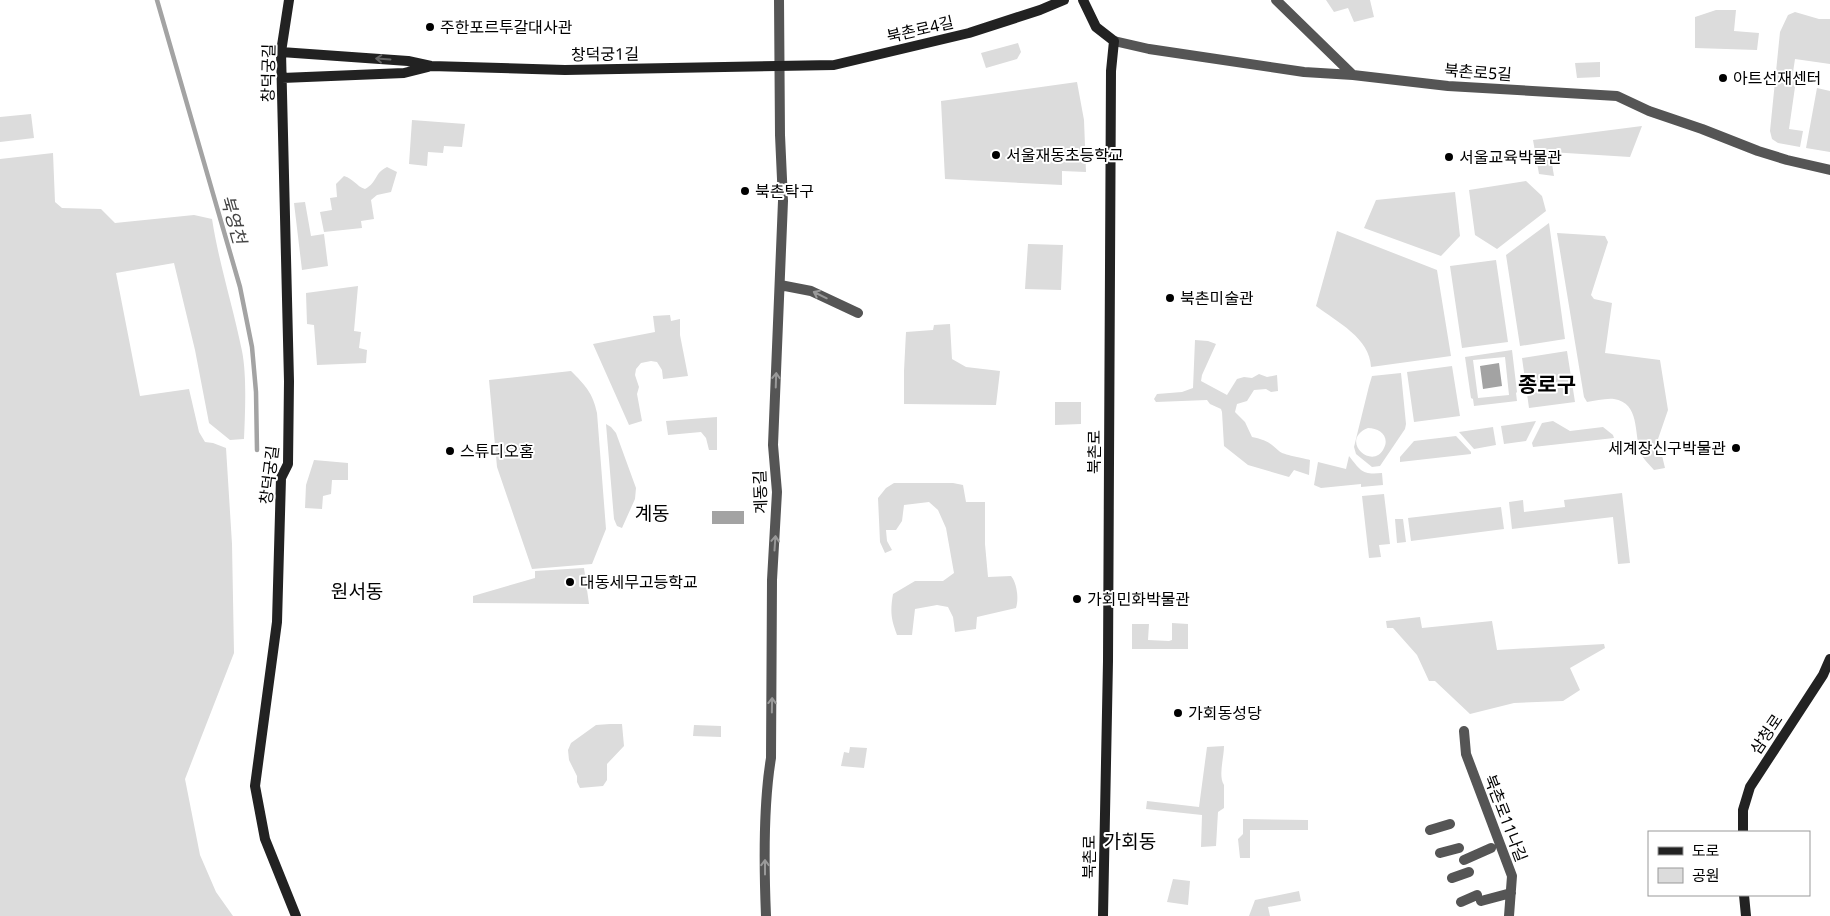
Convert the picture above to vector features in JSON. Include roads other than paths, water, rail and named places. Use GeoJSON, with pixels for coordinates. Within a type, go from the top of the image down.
{"type":"FeatureCollection","features":[{"type":"Feature","properties":{"kind":"street","name":"창덕궁길"},"geometry":{"type":"LineString","coordinates":[[289,0],[281,52],[289,371],[288,464],[281,478],[277,622],[255,786],[265,839],[296,916]]}},
{"type":"Feature","properties":{"kind":"street","name":"계동길"},"geometry":{"type":"LineString","coordinates":[[766,916],[766,833],[768,776],[771,758],[772,589],[777,492],[773,445],[783,201],[778,0]]}},
{"type":"Feature","properties":{"kind":"street","name":"북촌로4길"},"geometry":{"type":"LineString","coordinates":[[780,66],[834,65],[969,33],[1040,10],[1064,0]]}},
{"type":"Feature","properties":{"kind":"street"},"geometry":{"type":"LineString","coordinates":[[1083,0],[1096,26],[1114,41]]}},
{"type":"Feature","properties":{"kind":"street"},"geometry":{"type":"LineString","coordinates":[[1276,0],[1353,75]]}},
{"type":"Feature","properties":{"kind":"street","name":"북촌로5길"},"geometry":{"type":"LineString","coordinates":[[1114,41],[1149,49],[1304,72],[1353,75],[1448,86],[1617,96],[1649,111],[1758,151],[1830,170]]}},
{"type":"Feature","properties":{"kind":"street","name":"북촌로"},"geometry":{"type":"LineString","coordinates":[[1103,916],[1108,652],[1111,71],[1114,41]]}},
{"type":"Feature","properties":{"kind":"street","name":"창덕궁1길"},"geometry":{"type":"LineString","coordinates":[[281,52],[408,61],[431,66],[565,70],[780,66]]}},
{"type":"Feature","properties":{"kind":"street","name":"창덕궁1길"},"geometry":{"type":"LineString","coordinates":[[282,78],[404,73],[431,66]]}},
{"type":"Feature","properties":{"kind":"street"},"geometry":{"type":"LineString","coordinates":[[780,285],[811,291],[858,314]]}},
{"type":"Feature","properties":{"kind":"street","name":"삼청로"},"geometry":{"type":"LineString","coordinates":[[1742,831],[1743,810],[1750,788],[1823,675],[1830,658]]}},
{"type":"Feature","properties":{"kind":"street","name":"북촌로11나길"},"geometry":{"type":"LineString","coordinates":[[1464,732],[1466,754],[1512,876],[1509,916]]}},
{"type":"Feature","properties":{"kind":"street"},"geometry":{"type":"LineString","coordinates":[[1430,830],[1450,824]]}},
{"type":"Feature","properties":{"kind":"street"},"geometry":{"type":"LineString","coordinates":[[1440,854],[1459,848]]}},
{"type":"Feature","properties":{"kind":"street"},"geometry":{"type":"LineString","coordinates":[[1464,860],[1491,848]]}},
{"type":"Feature","properties":{"kind":"street"},"geometry":{"type":"LineString","coordinates":[[1452,878],[1468,872]]}},
{"type":"Feature","properties":{"kind":"street"},"geometry":{"type":"LineString","coordinates":[[1461,902],[1511,893]]}},
{"type":"Feature","properties":{"kind":"street"},"geometry":{"type":"LineString","coordinates":[[1744,896],[1746,916]]}},
{"type":"Feature","properties":{"kind":"waterway","name":"북영천"},"geometry":{"type":"LineString","coordinates":[[157,0],[240,287],[252,347],[256,392],[257,450]]}},
{"type":"Feature","properties":{"kind":"place","name":"주한포르투갈대사관"},"geometry":{"type":"Point","coordinates":[430,27]}},
{"type":"Feature","properties":{"kind":"place","name":"아트선재센터"},"geometry":{"type":"Point","coordinates":[1723,78]}},
{"type":"Feature","properties":{"kind":"place","name":"서울재동초등학교"},"geometry":{"type":"Point","coordinates":[996,155]}},
{"type":"Feature","properties":{"kind":"place","name":"서울교육박물관"},"geometry":{"type":"Point","coordinates":[1449,157]}},
{"type":"Feature","properties":{"kind":"place","name":"북촌탁구"},"geometry":{"type":"Point","coordinates":[745,191]}},
{"type":"Feature","properties":{"kind":"place","name":"북촌미술관"},"geometry":{"type":"Point","coordinates":[1170,298]}},
{"type":"Feature","properties":{"kind":"place","name":"세계장신구박물관"},"geometry":{"type":"Point","coordinates":[1736,448]}},
{"type":"Feature","properties":{"kind":"place","name":"스튜디오홈"},"geometry":{"type":"Point","coordinates":[450,451]}},
{"type":"Feature","properties":{"kind":"place","name":"대동세무고등학교"},"geometry":{"type":"Point","coordinates":[570,582]}},
{"type":"Feature","properties":{"kind":"place","name":"가회민화박물관"},"geometry":{"type":"Point","coordinates":[1077,599]}},
{"type":"Feature","properties":{"kind":"place","name":"가회동성당"},"geometry":{"type":"Point","coordinates":[1178,713]}},
{"type":"Feature","properties":{"kind":"district","name":"종로구"},"geometry":{"type":"Point","coordinates":[1547,384]}},
{"type":"Feature","properties":{"kind":"district","name":"계동"},"geometry":{"type":"Point","coordinates":[652,513]}},
{"type":"Feature","properties":{"kind":"district","name":"원서동"},"geometry":{"type":"Point","coordinates":[357,591]}},
{"type":"Feature","properties":{"kind":"district","name":"가회동"},"geometry":{"type":"Point","coordinates":[1130,841]}}]}
